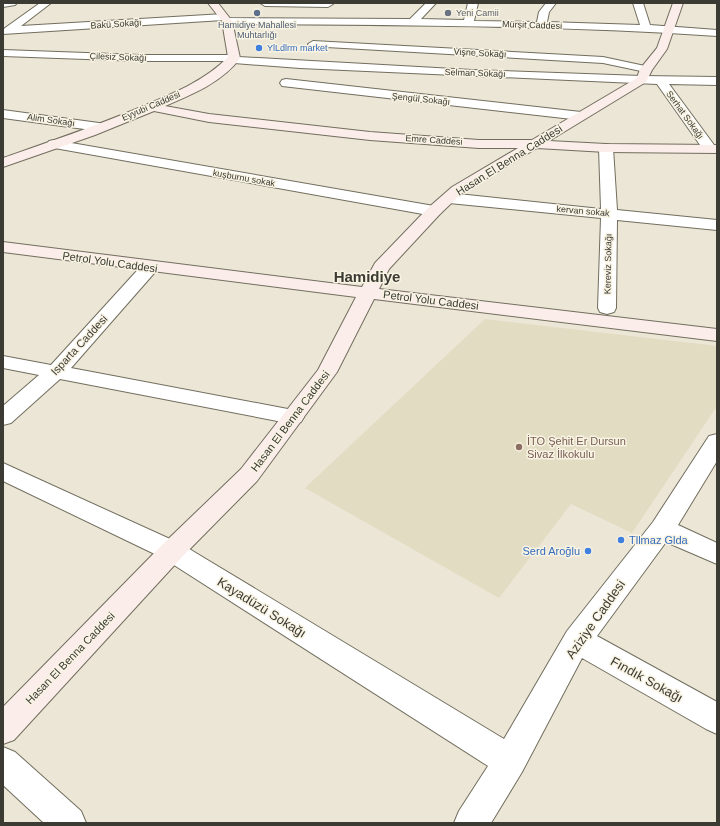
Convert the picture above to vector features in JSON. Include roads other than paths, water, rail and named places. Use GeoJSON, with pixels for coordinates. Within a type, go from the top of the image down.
{"type":"FeatureCollection","features":[{"type":"Feature","properties":{"kind":"street"},"geometry":{"type":"LineString","coordinates":[[3,4],[12,3]]}},
{"type":"Feature","properties":{"kind":"street"},"geometry":{"type":"LineString","coordinates":[[6,33],[46,3]]}},
{"type":"Feature","properties":{"kind":"street"},"geometry":{"type":"LineString","coordinates":[[213,3],[226,19],[234,59]]}},
{"type":"Feature","properties":{"kind":"street"},"geometry":{"type":"LineString","coordinates":[[265,3],[328,4],[323,21],[313,44],[300,65]]}},
{"type":"Feature","properties":{"kind":"street"},"geometry":{"type":"LineString","coordinates":[[413,22],[431,3]]}},
{"type":"Feature","properties":{"kind":"street"},"geometry":{"type":"LineString","coordinates":[[468,23],[473,3]]}},
{"type":"Feature","properties":{"kind":"street"},"geometry":{"type":"LineString","coordinates":[[541,26],[544,12],[551,3]]}},
{"type":"Feature","properties":{"kind":"street"},"geometry":{"type":"LineString","coordinates":[[638,3],[646,28]]}},
{"type":"Feature","properties":{"kind":"street","name":"Hasan El Benna Caddesi"},"geometry":{"type":"LineString","coordinates":[[3,728],[172,551],[249,475],[327,372],[381,267],[457,190],[650,76],[662,49],[678,3]]}},
{"type":"Feature","properties":{"kind":"street","name":"Bakü Sokağı"},"geometry":{"type":"LineString","coordinates":[[6,33],[226,19]]}},
{"type":"Feature","properties":{"kind":"street","name":"Mürşit Caddesi"},"geometry":{"type":"LineString","coordinates":[[226,19],[646,28],[716,34]]}},
{"type":"Feature","properties":{"kind":"street","name":"Vişne Sokağı"},"geometry":{"type":"LineString","coordinates":[[313,44],[603,60],[650,76]]}},
{"type":"Feature","properties":{"kind":"street","name":"Çilesiz Sokağı"},"geometry":{"type":"LineString","coordinates":[[3,53],[141,58],[234,59]]}},
{"type":"Feature","properties":{"kind":"street","name":"Selman Sokağı"},"geometry":{"type":"LineString","coordinates":[[234,59],[300,65],[650,76],[717,81]]}},
{"type":"Feature","properties":{"kind":"street","name":"Eyyubi Caddesi"},"geometry":{"type":"LineString","coordinates":[[3,163],[154,107],[213,77],[234,59]]}},
{"type":"Feature","properties":{"kind":"street","name":"Şengül Sokağı"},"geometry":{"type":"LineString","coordinates":[[300,65],[286,83],[581,116]]}},
{"type":"Feature","properties":{"kind":"street","name":"Serhat Sokağı"},"geometry":{"type":"LineString","coordinates":[[650,76],[713,149]]}},
{"type":"Feature","properties":{"kind":"street","name":"Emre Caddesi"},"geometry":{"type":"LineString","coordinates":[[154,107],[177,113],[209,118],[370,136],[479,144],[533,144],[606,148],[713,149]]}},
{"type":"Feature","properties":{"kind":"street","name":"Alim Sokağı"},"geometry":{"type":"LineString","coordinates":[[3,114],[99,127]]}},
{"type":"Feature","properties":{"kind":"street","name":"kuşburnu sokak"},"geometry":{"type":"LineString","coordinates":[[54,144],[434,212]]}},
{"type":"Feature","properties":{"kind":"street","name":"Kereviz Sokağı"},"geometry":{"type":"LineString","coordinates":[[606,148],[609,214],[607,308]]}},
{"type":"Feature","properties":{"kind":"street","name":"kervan sokak"},"geometry":{"type":"LineString","coordinates":[[449,198],[717,225]]}},
{"type":"Feature","properties":{"kind":"street","name":"Petrol Yolu Caddesi"},"geometry":{"type":"LineString","coordinates":[[3,235],[242,267],[370,287],[717,335]]}},
{"type":"Feature","properties":{"kind":"street","name":"Petrol Yolu Caddesi"},"geometry":{"type":"LineString","coordinates":[[3,247],[150,267],[607,308],[717,321]]}},
{"type":"Feature","properties":{"kind":"street","name":"Isparta Caddesi"},"geometry":{"type":"LineString","coordinates":[[3,418],[56,372],[150,267]]}},
{"type":"Feature","properties":{"kind":"street"},"geometry":{"type":"LineString","coordinates":[[3,362],[293,417]]}},
{"type":"Feature","properties":{"kind":"street","name":"Aziziye Caddesi"},"geometry":{"type":"LineString","coordinates":[[471,823],[510,761],[577,640],[662,529],[717,442]]}},
{"type":"Feature","properties":{"kind":"street","name":"Kayadüzü Sokağı"},"geometry":{"type":"LineString","coordinates":[[3,471],[172,551],[510,761]]}},
{"type":"Feature","properties":{"kind":"street"},"geometry":{"type":"LineString","coordinates":[[662,529],[717,554]]}},
{"type":"Feature","properties":{"kind":"street","name":"Fındık Sokağı"},"geometry":{"type":"LineString","coordinates":[[577,640],[717,719]]}},
{"type":"Feature","properties":{"kind":"street"},"geometry":{"type":"LineString","coordinates":[[3,763],[69,823]]}},
{"type":"Feature","properties":{"kind":"place","name":"Hamidiye Mahallesi Muhtarlığı"},"geometry":{"type":"Point","coordinates":[257,13]}},
{"type":"Feature","properties":{"kind":"place","name":"Yeni Camii"},"geometry":{"type":"Point","coordinates":[448,13]}},
{"type":"Feature","properties":{"kind":"place","name":"YlLdlrm market"},"geometry":{"type":"Point","coordinates":[259,48]}},
{"type":"Feature","properties":{"kind":"place","name":"İTO Şehit Er Dursun Sivaz İlkokulu"},"geometry":{"type":"Point","coordinates":[519,447]}},
{"type":"Feature","properties":{"kind":"place","name":"Tllmaz Glda"},"geometry":{"type":"Point","coordinates":[621,540]}},
{"type":"Feature","properties":{"kind":"place","name":"Serd Aroğlu"},"geometry":{"type":"Point","coordinates":[588,551]}},
{"type":"Feature","properties":{"kind":"district","name":"Hamidiye"},"geometry":{"type":"Point","coordinates":[367,277]}}]}
